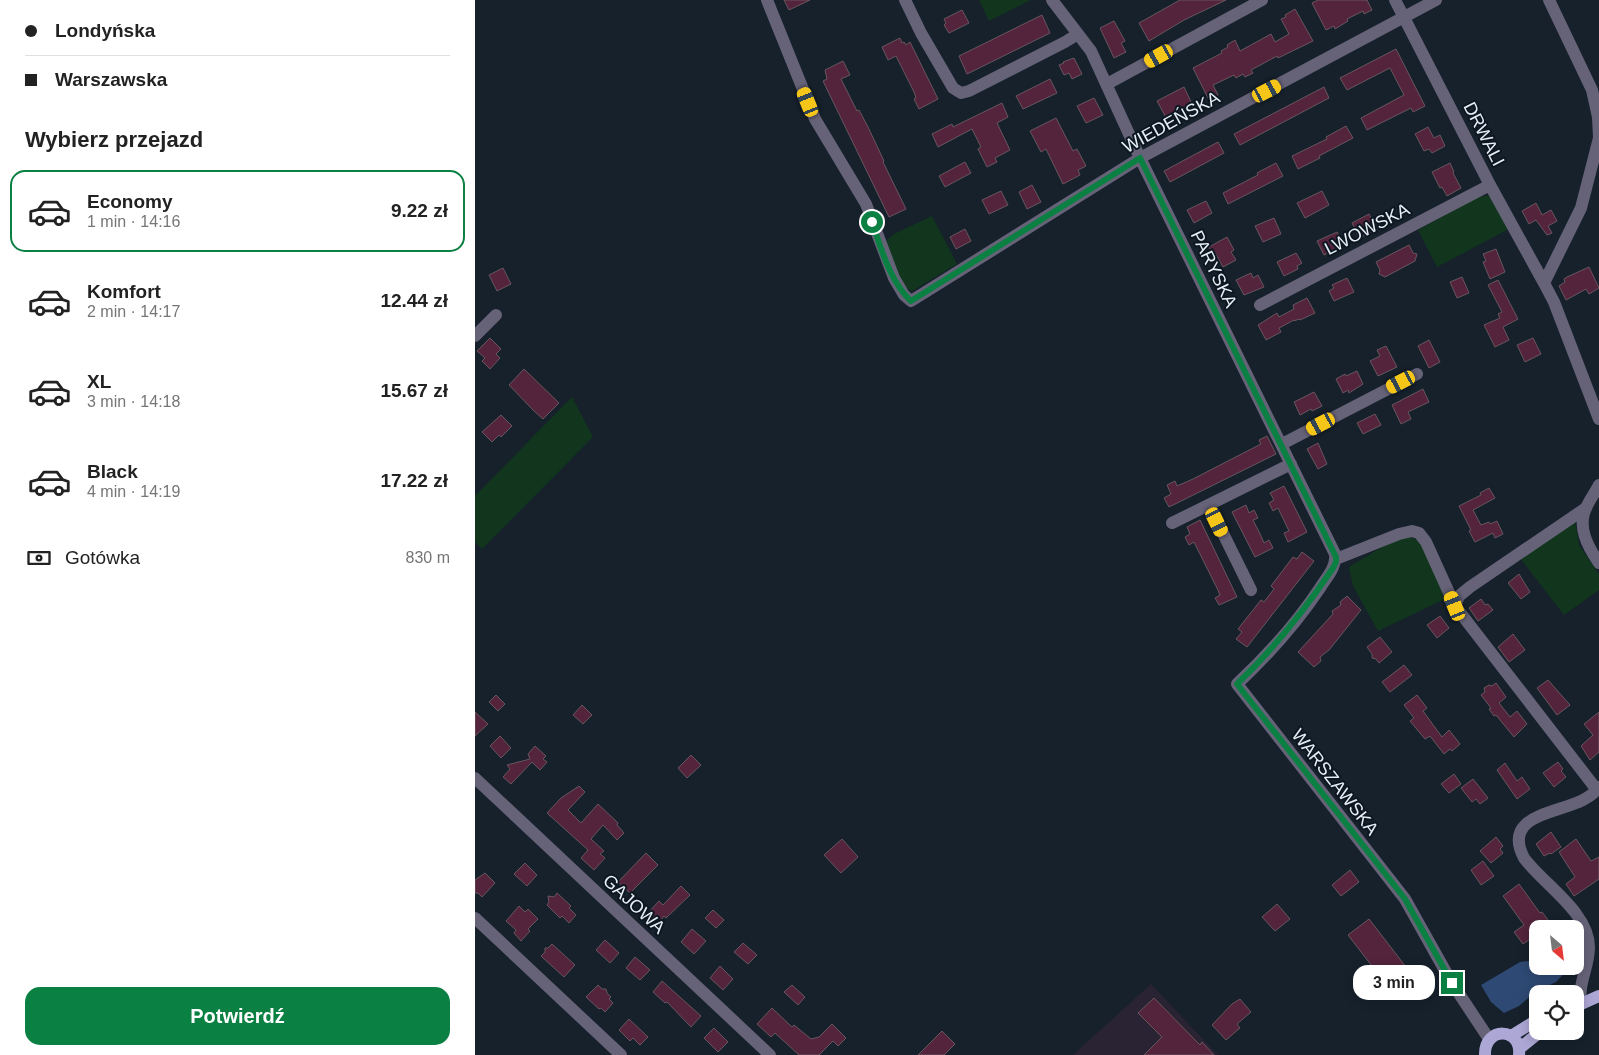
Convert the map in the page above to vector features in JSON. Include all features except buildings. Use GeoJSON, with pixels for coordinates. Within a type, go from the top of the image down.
{"type":"FeatureCollection","features":[{"type":"Feature","properties":{"kind":"main road"},"geometry":{"type":"LineString","coordinates":[[1584,1003],[1599,996]]}},
{"type":"Feature","properties":{"kind":"main road"},"geometry":{"type":"LineString","coordinates":[[1511,1036],[1529,1025]]}},
{"type":"Feature","properties":{"kind":"main road"},"geometry":{"type":"LineString","coordinates":[[1485,1055],[1486,1044],[1489,1039],[1500,1034],[1511,1036],[1515,1039],[1520,1052],[1532,1040]]}},
{"type":"Feature","properties":{"kind":"street","name":"WIEDEŃSKA"},"geometry":{"type":"LineString","coordinates":[[767,0],[815,119],[866,204],[894,278],[904,295],[911,301],[1140,158],[1436,0]]}},
{"type":"Feature","properties":{"kind":"street"},"geometry":{"type":"LineString","coordinates":[[905,0],[921,33],[953,88],[961,93],[969,91],[1078,34]]}},
{"type":"Feature","properties":{"kind":"street","name":"PARYSKA"},"geometry":{"type":"LineString","coordinates":[[1052,0],[1091,52],[1140,158],[1282,444],[1336,559]]}},
{"type":"Feature","properties":{"kind":"street"},"geometry":{"type":"LineString","coordinates":[[1107,84],[1262,0]]}},
{"type":"Feature","properties":{"kind":"street","name":"DRWALI"},"geometry":{"type":"LineString","coordinates":[[1395,0],[1490,185],[1554,302],[1599,419]]}},
{"type":"Feature","properties":{"kind":"street"},"geometry":{"type":"LineString","coordinates":[[1544,283],[1581,208],[1599,138],[1598,117],[1591,90],[1549,0]]}},
{"type":"Feature","properties":{"kind":"street","name":"LWOWSKA"},"geometry":{"type":"LineString","coordinates":[[1260,305],[1490,185]]}},
{"type":"Feature","properties":{"kind":"street"},"geometry":{"type":"LineString","coordinates":[[475,336],[496,315]]}},
{"type":"Feature","properties":{"kind":"street"},"geometry":{"type":"LineString","coordinates":[[1282,444],[1417,374]]}},
{"type":"Feature","properties":{"kind":"street"},"geometry":{"type":"LineString","coordinates":[[1172,523],[1291,464]]}},
{"type":"Feature","properties":{"kind":"street"},"geometry":{"type":"LineString","coordinates":[[1599,485],[1586,508],[1582,525],[1588,547],[1599,563]]}},
{"type":"Feature","properties":{"kind":"street"},"geometry":{"type":"LineString","coordinates":[[1209,505],[1251,590]]}},
{"type":"Feature","properties":{"kind":"street"},"geometry":{"type":"LineString","coordinates":[[1455,606],[1459,596],[1470,587],[1586,508]]}},
{"type":"Feature","properties":{"kind":"street"},"geometry":{"type":"LineString","coordinates":[[1336,559],[1399,534],[1411,531],[1419,533],[1426,542],[1455,606],[1598,789],[1579,803],[1536,816],[1525,824],[1519,839],[1521,852],[1529,864],[1580,918],[1594,944],[1580,985]]}},
{"type":"Feature","properties":{"kind":"street","name":"WARSZAWSKA"},"geometry":{"type":"LineString","coordinates":[[1336,559],[1335,565],[1295,622],[1272,650],[1237,684],[1405,899],[1455,988],[1489,1039]]}},
{"type":"Feature","properties":{"kind":"street","name":"GAJOWA"},"geometry":{"type":"LineString","coordinates":[[475,778],[770,1055]]}},
{"type":"Feature","properties":{"kind":"street"},"geometry":{"type":"LineString","coordinates":[[475,918],[621,1055]]}},
{"type":"Feature","properties":{"kind":"shaded area"},"geometry":{"type":"Polygon","coordinates":[[[1151,984],[1218,1055],[1073,1055],[1151,984]]]}},
{"type":"Feature","properties":{"kind":"green space"},"geometry":{"type":"Polygon","coordinates":[[[979,0],[1031,0],[989,21],[979,0]]]}},
{"type":"Feature","properties":{"kind":"green space"},"geometry":{"type":"Polygon","coordinates":[[[1490,195],[1509,229],[1437,267],[1418,230],[1476,198],[1490,195]]]}},
{"type":"Feature","properties":{"kind":"green space"},"geometry":{"type":"Polygon","coordinates":[[[932,216],[957,264],[912,291],[904,285],[900,278],[887,245],[887,240],[894,234],[932,216]]]}},
{"type":"Feature","properties":{"kind":"green space"},"geometry":{"type":"Polygon","coordinates":[[[572,397],[593,437],[482,549],[475,542],[475,496],[572,397]]]}},
{"type":"Feature","properties":{"kind":"green space"},"geometry":{"type":"Polygon","coordinates":[[[1575,521],[1579,545],[1599,574],[1599,590],[1564,615],[1520,558],[1575,521]]]}},
{"type":"Feature","properties":{"kind":"green space"},"geometry":{"type":"Polygon","coordinates":[[[1405,536],[1422,543],[1447,598],[1378,631],[1353,586],[1349,567],[1382,547],[1405,536]]]}},
{"type":"Feature","properties":{"kind":"water"},"geometry":{"type":"Polygon","coordinates":[[[1529,961],[1529,975],[1563,975],[1550,985],[1529,985],[1529,997],[1519,1006],[1504,1013],[1491,1002],[1481,985],[1520,962],[1529,961]]]}},
{"type":"Feature","properties":{"kind":"route"},"geometry":{"type":"LineString","coordinates":[[872,222],[894,278],[904,295],[911,301],[1140,158],[1336,557],[1333,568],[1295,622],[1266,656],[1237,684],[1405,899],[1452,983]]}}]}
